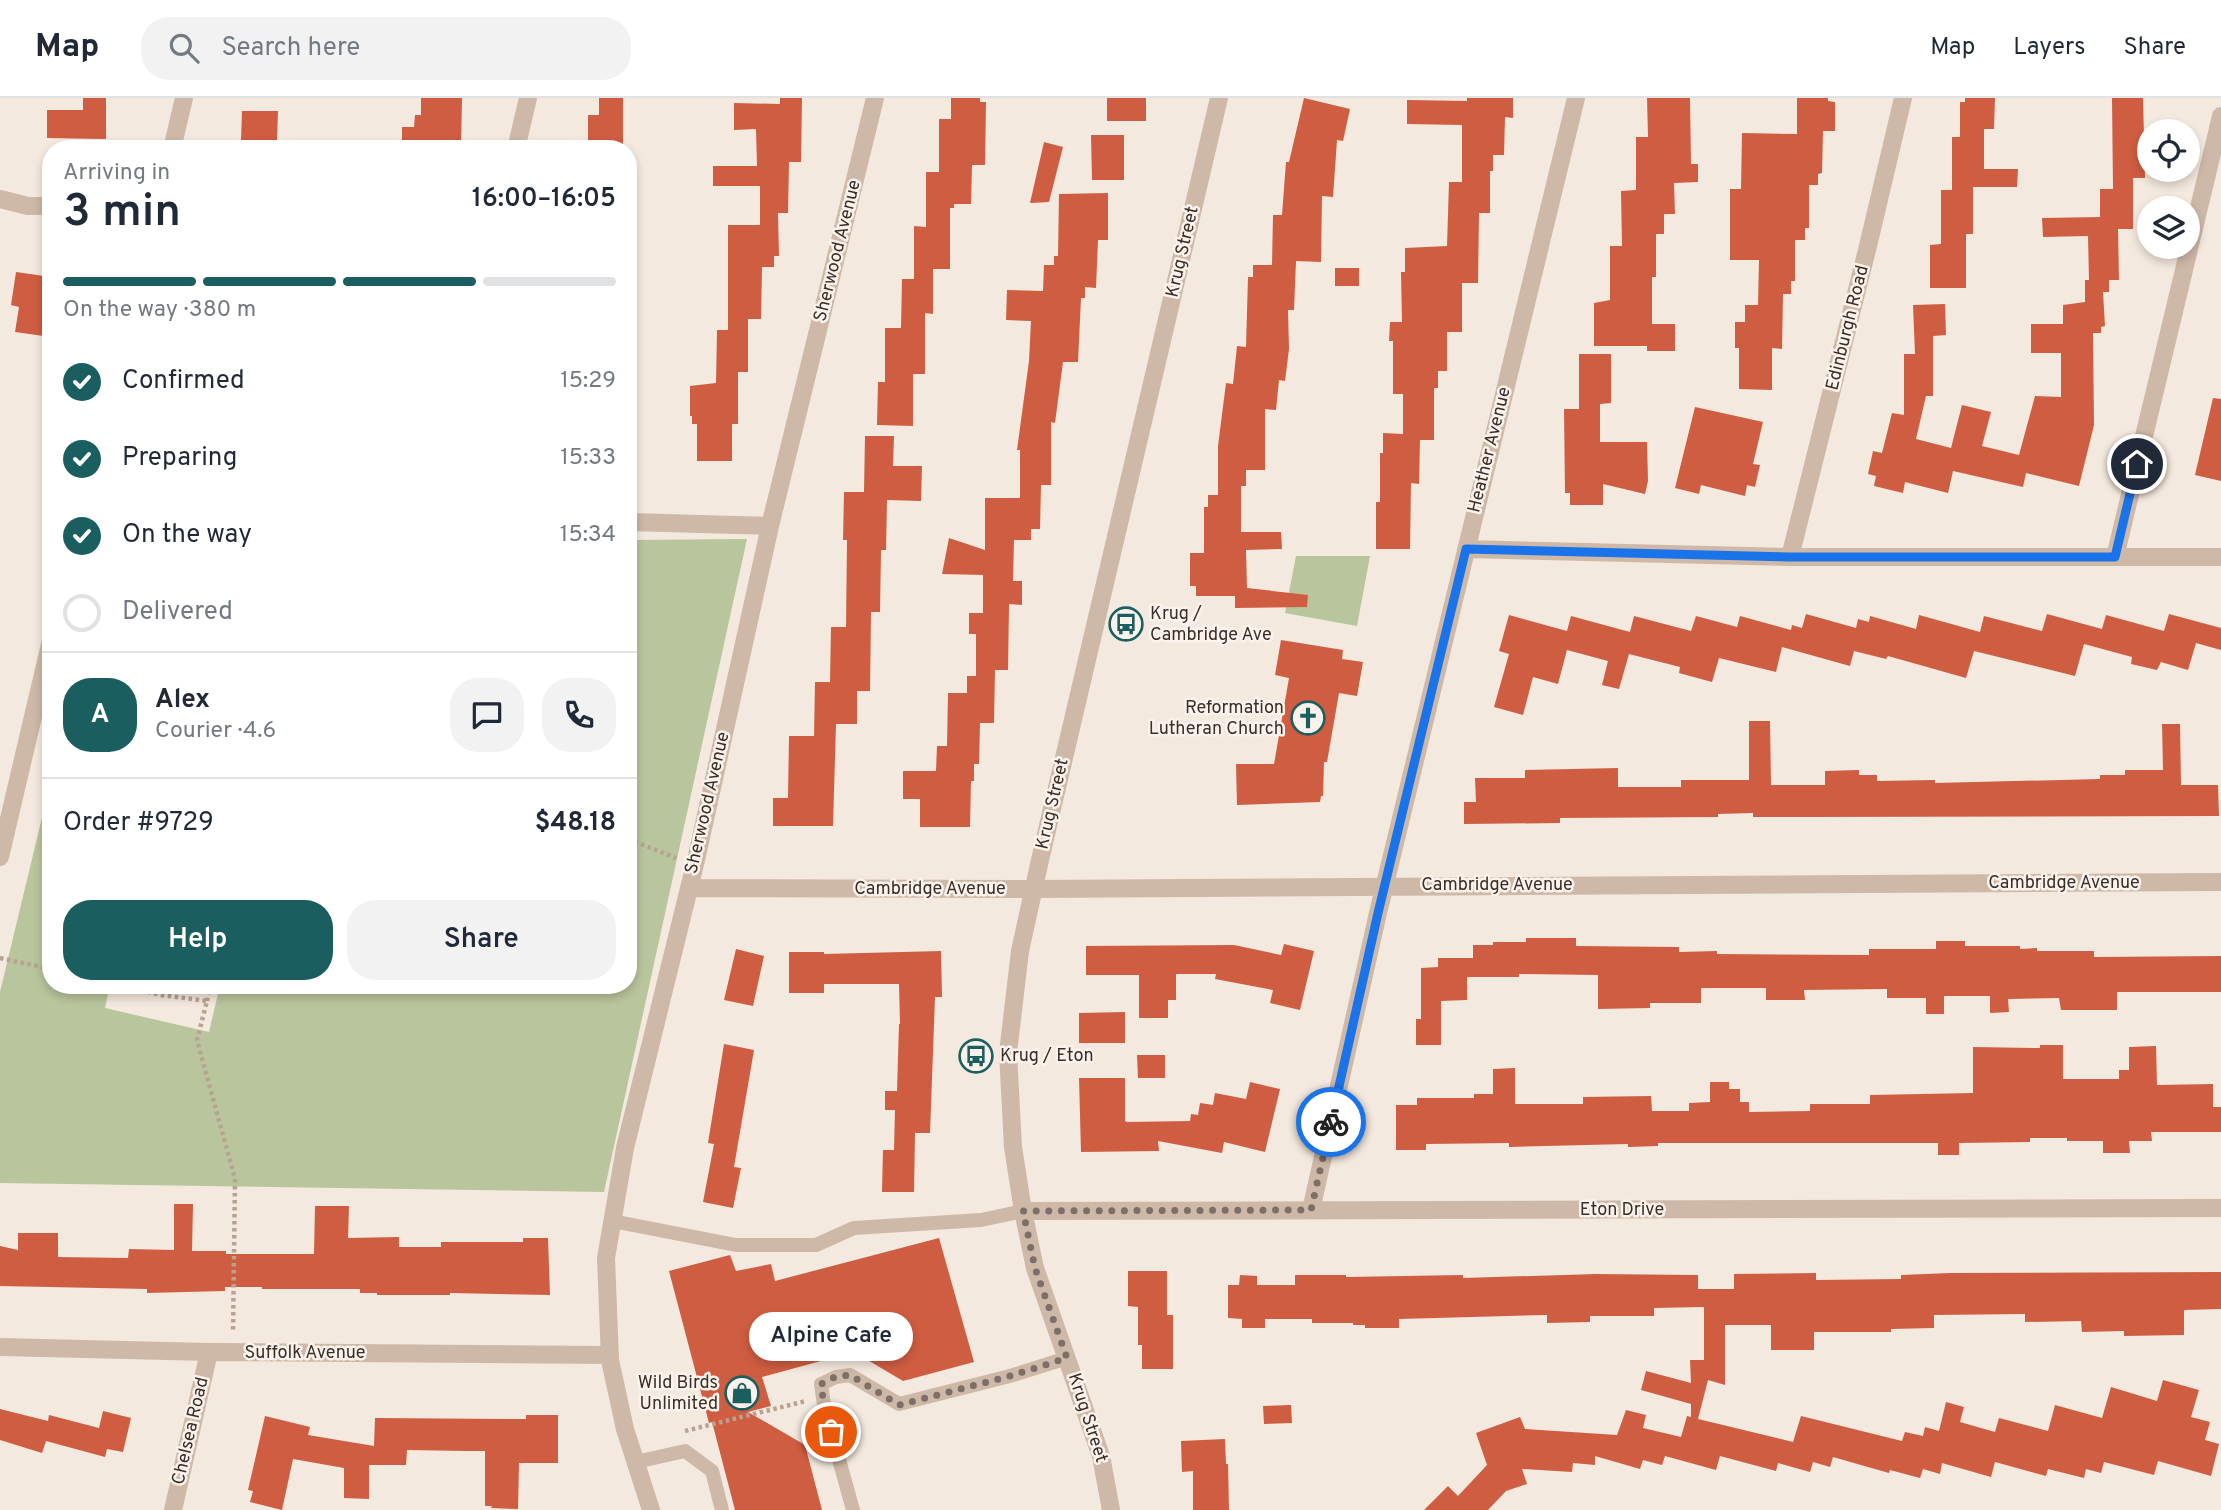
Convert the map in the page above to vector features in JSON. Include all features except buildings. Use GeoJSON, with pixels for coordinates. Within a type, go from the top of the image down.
{"type":"FeatureCollection","features":[{"type":"Feature","properties":{"kind":"street"},"geometry":{"type":"LineString","coordinates":[[174,140],[184,98]]}},
{"type":"Feature","properties":{"kind":"street"},"geometry":{"type":"LineString","coordinates":[[518,140],[527,98]]}},
{"type":"Feature","properties":{"kind":"street","name":"Sherwood Avenue"},"geometry":{"type":"LineString","coordinates":[[651,1510],[625,1429],[610,1355],[606,1258],[625,1148],[689,888],[770,526],[875,98]]}},
{"type":"Feature","properties":{"kind":"street","name":"Krug Street"},"geometry":{"type":"LineString","coordinates":[[1111,1510],[1101,1456],[1035,1268],[1013,1147],[1008,1053],[1020,951],[1033,888],[1219,98]]}},
{"type":"Feature","properties":{"kind":"street","name":"Heather Avenue"},"geometry":{"type":"LineString","coordinates":[[1311,1210],[1385,885],[1576,98]]}},
{"type":"Feature","properties":{"kind":"street","name":"Edinburgh Road"},"geometry":{"type":"LineString","coordinates":[[1790,557],[1903,98]]}},
{"type":"Feature","properties":{"kind":"street"},"geometry":{"type":"LineString","coordinates":[[2115,557],[2221,116]]}},
{"type":"Feature","properties":{"kind":"street"},"geometry":{"type":"LineString","coordinates":[[0,199],[28,206],[42,206]]}},
{"type":"Feature","properties":{"kind":"street"},"geometry":{"type":"LineString","coordinates":[[637,522],[770,526]]}},
{"type":"Feature","properties":{"kind":"street"},"geometry":{"type":"LineString","coordinates":[[1466,549],[1790,557],[2221,557]]}},
{"type":"Feature","properties":{"kind":"street"},"geometry":{"type":"LineString","coordinates":[[0,858],[42,690]]}},
{"type":"Feature","properties":{"kind":"street","name":"Cambridge Avenue"},"geometry":{"type":"LineString","coordinates":[[689,888],[2221,882]]}},
{"type":"Feature","properties":{"kind":"street","name":"Eton Drive"},"geometry":{"type":"LineString","coordinates":[[1023,1211],[2221,1208]]}},
{"type":"Feature","properties":{"kind":"street","name":"Suffolk Avenue"},"geometry":{"type":"LineString","coordinates":[[0,1348],[610,1355]]}},
{"type":"Feature","properties":{"kind":"street","name":"Chelsea Road"},"geometry":{"type":"LineString","coordinates":[[173,1510],[209,1352]]}},
{"type":"Feature","properties":{"kind":"lane"},"geometry":{"type":"LineString","coordinates":[[612,1221],[736,1245],[816,1245],[854,1228],[981,1220],[1023,1211]]}},
{"type":"Feature","properties":{"kind":"lane"},"geometry":{"type":"LineString","coordinates":[[853,1510],[821,1384],[835,1377],[850,1375],[899,1405],[1067,1358]]}},
{"type":"Feature","properties":{"kind":"lane"},"geometry":{"type":"LineString","coordinates":[[636,1462],[685,1451],[712,1471],[722,1510]]}},
{"type":"Feature","properties":{"kind":"path"},"geometry":{"type":"LineString","coordinates":[[637,843],[667,856],[679,858]]}},
{"type":"Feature","properties":{"kind":"path"},"geometry":{"type":"LineString","coordinates":[[0,958],[42,967]]}},
{"type":"Feature","properties":{"kind":"path"},"geometry":{"type":"LineString","coordinates":[[157,994],[206,1001]]}},
{"type":"Feature","properties":{"kind":"path"},"geometry":{"type":"LineString","coordinates":[[208,994],[197,1040],[234,1179],[233,1336]]}},
{"type":"Feature","properties":{"kind":"path"},"geometry":{"type":"LineString","coordinates":[[680,1433],[823,1396]]}},
{"type":"Feature","properties":{"kind":"green space"},"geometry":{"type":"Polygon","coordinates":[[[747,539],[604,1192],[0,1183],[0,992],[42,817],[42,994],[108,994],[105,1008],[209,1032],[218,994],[637,994],[637,540],[747,539]]]}},
{"type":"Feature","properties":{"kind":"green space"},"geometry":{"type":"Polygon","coordinates":[[[1296,556],[1370,556],[1357,626],[1285,613],[1296,556]]]}},
{"type":"Feature","properties":{"kind":"way so far"},"geometry":{"type":"LineString","coordinates":[[831,1432],[821,1384],[835,1377],[850,1375],[899,1405],[1067,1358],[1035,1268],[1023,1211],[1311,1210],[1331,1122]]}},
{"type":"Feature","properties":{"kind":"place","name":"Krug / Cambridge Ave"},"geometry":{"type":"Point","coordinates":[1126,624]}},
{"type":"Feature","properties":{"kind":"place","name":"Reformation Lutheran Church"},"geometry":{"type":"Point","coordinates":[1308,718]}},
{"type":"Feature","properties":{"kind":"place","name":"Krug / Eton"},"geometry":{"type":"Point","coordinates":[976,1056]}},
{"type":"Feature","properties":{"kind":"place","name":"Wild Birds Unlimited"},"geometry":{"type":"Point","coordinates":[742,1393]}},
{"type":"Feature","properties":{"kind":"place","name":"Alpine Cafe"},"geometry":{"type":"Point","coordinates":[831,1432]}},
{"type":"Feature","properties":{"kind":"route"},"geometry":{"type":"LineString","coordinates":[[1331,1122],[1378,913],[1466,549],[1790,557],[2115,557],[2137,464]]}}]}
